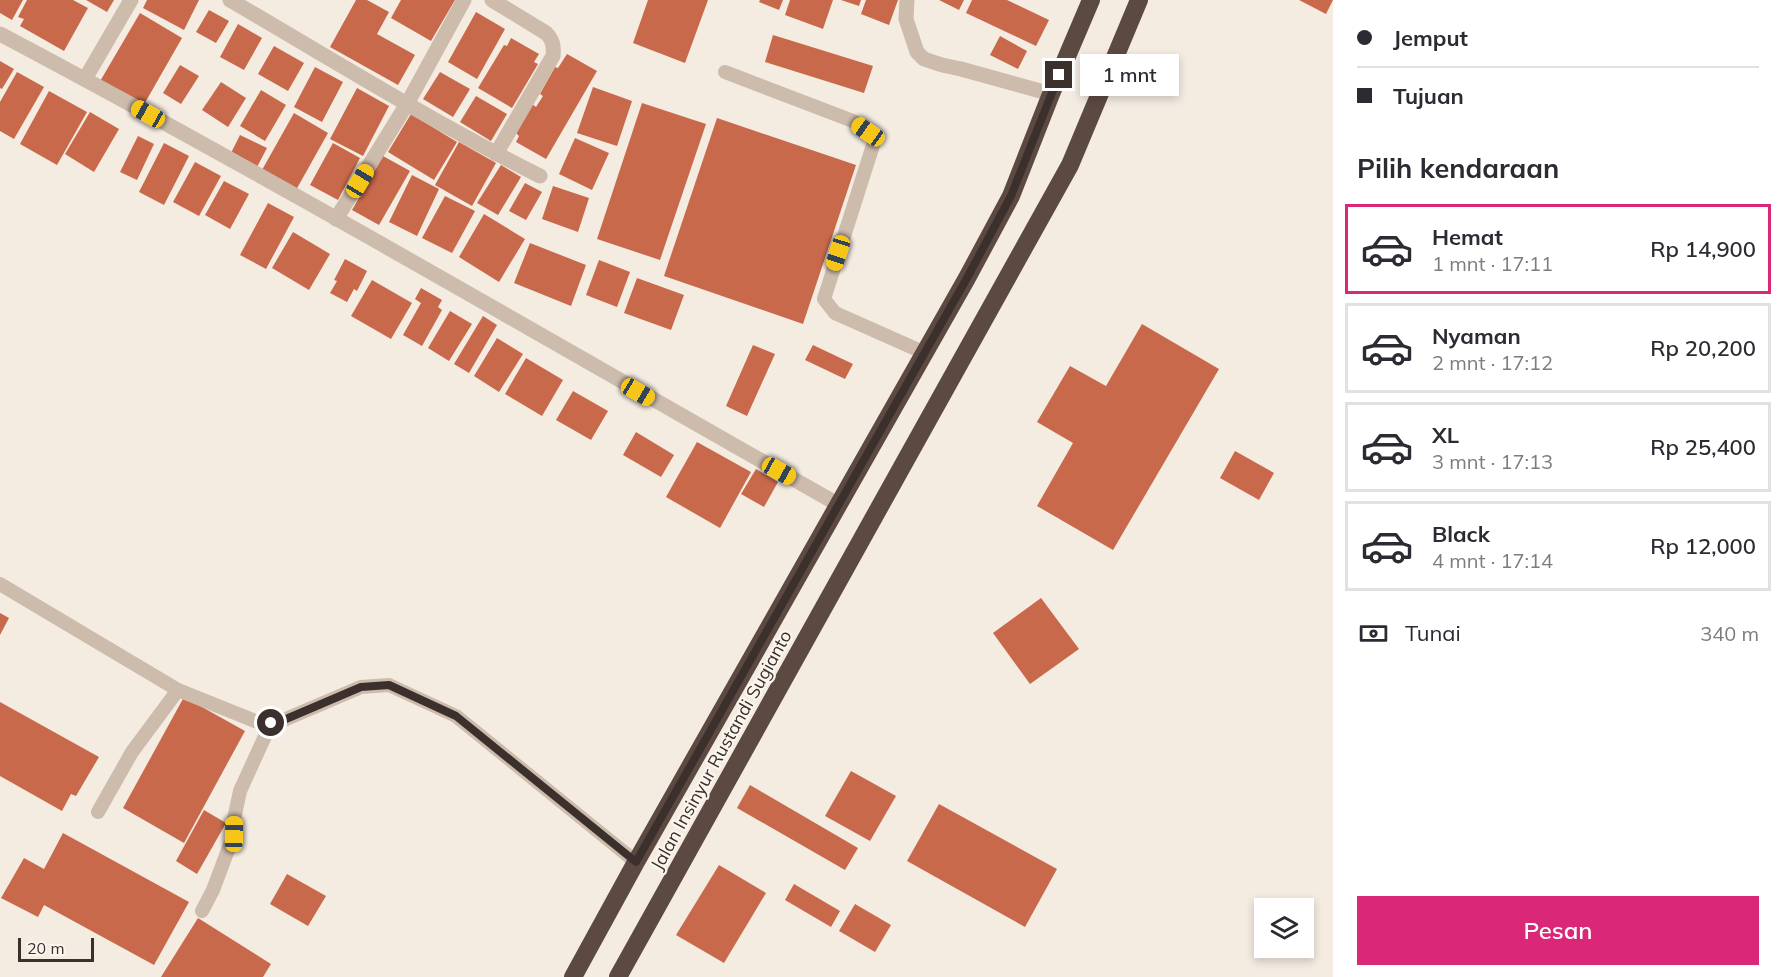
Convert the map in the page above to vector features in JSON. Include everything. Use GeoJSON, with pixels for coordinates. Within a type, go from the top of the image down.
{"type":"FeatureCollection","features":[{"type":"Feature","properties":{"kind":"highway"},"geometry":{"type":"LineString","coordinates":[[573,977],[1011,196],[1091,0]]}},
{"type":"Feature","properties":{"kind":"highway","name":"Jalan Insinyur Rustandi Sugianto"},"geometry":{"type":"LineString","coordinates":[[618,977],[1070,165],[1138,0]]}},
{"type":"Feature","properties":{"kind":"street"},"geometry":{"type":"LineString","coordinates":[[86,80],[131,0]]}},
{"type":"Feature","properties":{"kind":"street"},"geometry":{"type":"LineString","coordinates":[[230,0],[407,104],[540,176]]}},
{"type":"Feature","properties":{"kind":"street"},"geometry":{"type":"LineString","coordinates":[[336,219],[407,104],[464,0]]}},
{"type":"Feature","properties":{"kind":"street"},"geometry":{"type":"LineString","coordinates":[[492,0],[546,33],[552,39],[554,48],[552,56],[496,154]]}},
{"type":"Feature","properties":{"kind":"street"},"geometry":{"type":"LineString","coordinates":[[907,0],[906,19],[917,52],[924,59],[1051,94]]}},
{"type":"Feature","properties":{"kind":"street"},"geometry":{"type":"LineString","coordinates":[[0,34],[336,219],[839,505]]}},
{"type":"Feature","properties":{"kind":"lane"},"geometry":{"type":"LineString","coordinates":[[725,72],[853,121],[875,140],[824,299],[835,313],[925,353]]}},
{"type":"Feature","properties":{"kind":"lane"},"geometry":{"type":"LineString","coordinates":[[0,584],[178,690],[260,723],[279,722],[361,687],[389,685],[456,716],[636,862]]}},
{"type":"Feature","properties":{"kind":"lane"},"geometry":{"type":"LineString","coordinates":[[98,812],[132,752],[178,690]]}},
{"type":"Feature","properties":{"kind":"lane"},"geometry":{"type":"LineString","coordinates":[[202,911],[213,890],[234,834],[234,819],[240,791],[271,723]]}},
{"type":"Feature","properties":{"kind":"building"},"geometry":{"type":"Polygon","coordinates":[[[0,0],[23,0],[12,20],[0,13],[0,0]]]}},
{"type":"Feature","properties":{"kind":"building"},"geometry":{"type":"Polygon","coordinates":[[[27,0],[73,0],[88,8],[64,51],[20,26],[24,19],[18,17],[27,0]]]}},
{"type":"Feature","properties":{"kind":"building"},"geometry":{"type":"Polygon","coordinates":[[[86,0],[114,0],[107,12],[86,0]]]}},
{"type":"Feature","properties":{"kind":"building"},"geometry":{"type":"Polygon","coordinates":[[[147,0],[199,0],[184,30],[143,8],[147,0]]]}},
{"type":"Feature","properties":{"kind":"building"},"geometry":{"type":"Polygon","coordinates":[[[356,0],[367,0],[389,12],[377,34],[415,55],[398,85],[330,47],[356,0]]]}},
{"type":"Feature","properties":{"kind":"building"},"geometry":{"type":"Polygon","coordinates":[[[401,0],[455,0],[431,41],[391,18],[401,0]]]}},
{"type":"Feature","properties":{"kind":"building"},"geometry":{"type":"Polygon","coordinates":[[[648,0],[708,0],[685,63],[633,43],[648,0]]]}},
{"type":"Feature","properties":{"kind":"building"},"geometry":{"type":"Polygon","coordinates":[[[760,0],[783,0],[779,10],[759,2],[760,0]]]}},
{"type":"Feature","properties":{"kind":"building"},"geometry":{"type":"Polygon","coordinates":[[[790,0],[833,0],[823,29],[785,15],[790,0]]]}},
{"type":"Feature","properties":{"kind":"building"},"geometry":{"type":"Polygon","coordinates":[[[841,0],[861,0],[859,6],[841,0]]]}},
{"type":"Feature","properties":{"kind":"building"},"geometry":{"type":"Polygon","coordinates":[[[866,0],[898,0],[889,25],[861,14],[866,0]]]}},
{"type":"Feature","properties":{"kind":"building"},"geometry":{"type":"Polygon","coordinates":[[[939,0],[964,0],[959,10],[939,0]]]}},
{"type":"Feature","properties":{"kind":"building"},"geometry":{"type":"Polygon","coordinates":[[[972,0],[1007,0],[1049,20],[1036,46],[966,13],[972,0]]]}},
{"type":"Feature","properties":{"kind":"building"},"geometry":{"type":"Polygon","coordinates":[[[1299,0],[1333,0],[1326,14],[1299,0]]]}},
{"type":"Feature","properties":{"kind":"building"},"geometry":{"type":"Polygon","coordinates":[[[209,10],[229,21],[216,43],[196,32],[209,10]]]}},
{"type":"Feature","properties":{"kind":"building"},"geometry":{"type":"Polygon","coordinates":[[[476,12],[505,29],[477,79],[448,62],[476,12]]]}},
{"type":"Feature","properties":{"kind":"building"},"geometry":{"type":"Polygon","coordinates":[[[140,13],[182,38],[142,108],[99,83],[140,13]]]}},
{"type":"Feature","properties":{"kind":"building"},"geometry":{"type":"Polygon","coordinates":[[[238,24],[262,38],[244,70],[220,57],[238,24]]]}},
{"type":"Feature","properties":{"kind":"building"},"geometry":{"type":"Polygon","coordinates":[[[773,35],[873,66],[864,93],[765,62],[773,35]]]}},
{"type":"Feature","properties":{"kind":"building"},"geometry":{"type":"Polygon","coordinates":[[[1000,36],[1027,51],[1018,69],[990,55],[1000,36]]]}},
{"type":"Feature","properties":{"kind":"building"},"geometry":{"type":"Polygon","coordinates":[[[511,38],[539,54],[534,62],[538,64],[512,108],[478,88],[504,45],[507,46],[511,38]]]}},
{"type":"Feature","properties":{"kind":"building"},"geometry":{"type":"Polygon","coordinates":[[[274,46],[304,63],[288,91],[258,74],[274,46]]]}},
{"type":"Feature","properties":{"kind":"building"},"geometry":{"type":"Polygon","coordinates":[[[567,54],[597,71],[546,159],[516,142],[519,136],[516,133],[532,104],[536,107],[543,96],[540,94],[555,67],[558,68],[567,54]]]}},
{"type":"Feature","properties":{"kind":"building"},"geometry":{"type":"Polygon","coordinates":[[[0,61],[14,69],[2,89],[0,88],[0,61]]]}},
{"type":"Feature","properties":{"kind":"building"},"geometry":{"type":"Polygon","coordinates":[[[180,65],[199,76],[181,104],[163,93],[180,65]]]}},
{"type":"Feature","properties":{"kind":"building"},"geometry":{"type":"Polygon","coordinates":[[[315,67],[343,82],[322,122],[294,107],[315,67]]]}},
{"type":"Feature","properties":{"kind":"building"},"geometry":{"type":"Polygon","coordinates":[[[17,72],[44,87],[14,139],[0,131],[0,102],[17,72]]]}},
{"type":"Feature","properties":{"kind":"building"},"geometry":{"type":"Polygon","coordinates":[[[440,72],[470,89],[453,117],[423,99],[440,72]]]}},
{"type":"Feature","properties":{"kind":"building"},"geometry":{"type":"Polygon","coordinates":[[[221,82],[246,98],[228,127],[202,110],[221,82]]]}},
{"type":"Feature","properties":{"kind":"building"},"geometry":{"type":"Polygon","coordinates":[[[593,87],[632,101],[617,146],[577,133],[593,87]]]}},
{"type":"Feature","properties":{"kind":"building"},"geometry":{"type":"Polygon","coordinates":[[[357,88],[389,106],[363,156],[330,139],[357,88]]]}},
{"type":"Feature","properties":{"kind":"building"},"geometry":{"type":"Polygon","coordinates":[[[261,90],[286,105],[265,141],[240,126],[261,90]]]}},
{"type":"Feature","properties":{"kind":"building"},"geometry":{"type":"Polygon","coordinates":[[[49,91],[87,112],[57,165],[20,144],[49,91]]]}},
{"type":"Feature","properties":{"kind":"building"},"geometry":{"type":"Polygon","coordinates":[[[476,96],[507,114],[491,141],[460,122],[476,96]]]}},
{"type":"Feature","properties":{"kind":"building"},"geometry":{"type":"Polygon","coordinates":[[[642,103],[706,124],[660,260],[597,239],[642,103]]]}},
{"type":"Feature","properties":{"kind":"building"},"geometry":{"type":"Polygon","coordinates":[[[90,112],[119,129],[94,172],[65,154],[90,112]]]}},
{"type":"Feature","properties":{"kind":"building"},"geometry":{"type":"Polygon","coordinates":[[[294,113],[328,133],[296,190],[262,170],[294,113]]]}},
{"type":"Feature","properties":{"kind":"building"},"geometry":{"type":"Polygon","coordinates":[[[411,114],[457,142],[434,180],[388,152],[411,114]]]}},
{"type":"Feature","properties":{"kind":"building"},"geometry":{"type":"Polygon","coordinates":[[[717,118],[856,165],[803,324],[664,276],[717,118]]]}},
{"type":"Feature","properties":{"kind":"building"},"geometry":{"type":"Polygon","coordinates":[[[240,135],[267,148],[257,167],[231,153],[240,135]]]}},
{"type":"Feature","properties":{"kind":"building"},"geometry":{"type":"Polygon","coordinates":[[[138,136],[154,144],[137,180],[120,172],[138,136]]]}},
{"type":"Feature","properties":{"kind":"building"},"geometry":{"type":"Polygon","coordinates":[[[575,138],[609,153],[592,190],[559,174],[575,138]]]}},
{"type":"Feature","properties":{"kind":"building"},"geometry":{"type":"Polygon","coordinates":[[[459,142],[496,163],[472,206],[435,185],[459,142]]]}},
{"type":"Feature","properties":{"kind":"building"},"geometry":{"type":"Polygon","coordinates":[[[164,143],[189,156],[164,205],[139,192],[164,143]]]}},
{"type":"Feature","properties":{"kind":"building"},"geometry":{"type":"Polygon","coordinates":[[[333,143],[360,158],[338,200],[310,185],[333,143]]]}},
{"type":"Feature","properties":{"kind":"building"},"geometry":{"type":"Polygon","coordinates":[[[383,156],[410,171],[379,225],[352,210],[383,156]]]}},
{"type":"Feature","properties":{"kind":"building"},"geometry":{"type":"Polygon","coordinates":[[[195,162],[221,176],[199,216],[173,202],[195,162]]]}},
{"type":"Feature","properties":{"kind":"building"},"geometry":{"type":"Polygon","coordinates":[[[501,165],[521,177],[498,215],[477,203],[501,165]]]}},
{"type":"Feature","properties":{"kind":"building"},"geometry":{"type":"Polygon","coordinates":[[[412,175],[439,189],[417,236],[389,222],[412,175]]]}},
{"type":"Feature","properties":{"kind":"building"},"geometry":{"type":"Polygon","coordinates":[[[224,181],[249,194],[230,229],[205,215],[224,181]]]}},
{"type":"Feature","properties":{"kind":"building"},"geometry":{"type":"Polygon","coordinates":[[[525,183],[542,192],[526,220],[509,211],[525,183]]]}},
{"type":"Feature","properties":{"kind":"building"},"geometry":{"type":"Polygon","coordinates":[[[553,186],[589,198],[578,232],[542,219],[553,186]]]}},
{"type":"Feature","properties":{"kind":"building"},"geometry":{"type":"Polygon","coordinates":[[[445,196],[475,211],[452,253],[422,238],[445,196]]]}},
{"type":"Feature","properties":{"kind":"building"},"geometry":{"type":"Polygon","coordinates":[[[268,203],[294,217],[266,269],[240,255],[268,203]]]}},
{"type":"Feature","properties":{"kind":"building"},"geometry":{"type":"Polygon","coordinates":[[[484,214],[525,239],[499,282],[459,257],[484,214]]]}},
{"type":"Feature","properties":{"kind":"building"},"geometry":{"type":"Polygon","coordinates":[[[293,232],[330,254],[309,290],[272,268],[293,232]]]}},
{"type":"Feature","properties":{"kind":"building"},"geometry":{"type":"Polygon","coordinates":[[[530,243],[586,265],[571,306],[514,283],[530,243]]]}},
{"type":"Feature","properties":{"kind":"building"},"geometry":{"type":"Polygon","coordinates":[[[345,259],[367,271],[357,291],[354,289],[347,302],[330,293],[345,259]]]}},
{"type":"Feature","properties":{"kind":"building"},"geometry":{"type":"Polygon","coordinates":[[[599,260],[630,272],[617,307],[586,295],[599,260]]]}},
{"type":"Feature","properties":{"kind":"building"},"geometry":{"type":"Polygon","coordinates":[[[637,278],[684,295],[671,330],[624,313],[637,278]]]}},
{"type":"Feature","properties":{"kind":"building"},"geometry":{"type":"Polygon","coordinates":[[[372,280],[412,303],[391,339],[351,316],[372,280]]]}},
{"type":"Feature","properties":{"kind":"building"},"geometry":{"type":"Polygon","coordinates":[[[421,288],[442,300],[438,307],[442,310],[422,346],[403,335],[421,303],[415,299],[421,288]]]}},
{"type":"Feature","properties":{"kind":"building"},"geometry":{"type":"Polygon","coordinates":[[[450,311],[472,324],[449,361],[428,348],[450,311]]]}},
{"type":"Feature","properties":{"kind":"building"},"geometry":{"type":"Polygon","coordinates":[[[483,316],[497,325],[469,373],[454,364],[483,316]]]}},
{"type":"Feature","properties":{"kind":"building"},"geometry":{"type":"Polygon","coordinates":[[[1142,324],[1219,369],[1113,550],[1037,506],[1073,443],[1037,422],[1070,366],[1106,386],[1142,324]]]}},
{"type":"Feature","properties":{"kind":"building"},"geometry":{"type":"Polygon","coordinates":[[[497,338],[523,354],[499,392],[474,376],[497,338]]]}},
{"type":"Feature","properties":{"kind":"building"},"geometry":{"type":"Polygon","coordinates":[[[753,345],[775,354],[747,416],[726,406],[753,345]]]}},
{"type":"Feature","properties":{"kind":"building"},"geometry":{"type":"Polygon","coordinates":[[[813,345],[853,364],[845,379],[805,360],[813,345]]]}},
{"type":"Feature","properties":{"kind":"building"},"geometry":{"type":"Polygon","coordinates":[[[526,358],[563,380],[542,416],[505,394],[526,358]]]}},
{"type":"Feature","properties":{"kind":"building"},"geometry":{"type":"Polygon","coordinates":[[[573,391],[608,411],[591,440],[556,420],[573,391]]]}},
{"type":"Feature","properties":{"kind":"building"},"geometry":{"type":"Polygon","coordinates":[[[636,432],[674,455],[661,477],[623,455],[636,432]]]}},
{"type":"Feature","properties":{"kind":"building"},"geometry":{"type":"Polygon","coordinates":[[[697,442],[751,472],[720,528],[666,497],[697,442]]]}},
{"type":"Feature","properties":{"kind":"building"},"geometry":{"type":"Polygon","coordinates":[[[1235,451],[1274,473],[1259,500],[1220,478],[1235,451]]]}},
{"type":"Feature","properties":{"kind":"building"},"geometry":{"type":"Polygon","coordinates":[[[756,469],[778,482],[764,507],[741,494],[756,469]]]}},
{"type":"Feature","properties":{"kind":"building"},"geometry":{"type":"Polygon","coordinates":[[[1041,598],[1079,649],[1030,684],[993,633],[1041,598]]]}},
{"type":"Feature","properties":{"kind":"building"},"geometry":{"type":"Polygon","coordinates":[[[0,613],[9,618],[0,635],[0,613]]]}},
{"type":"Feature","properties":{"kind":"building"},"geometry":{"type":"Polygon","coordinates":[[[184,697],[245,731],[184,843],[123,808],[184,697]]]}},
{"type":"Feature","properties":{"kind":"building"},"geometry":{"type":"Polygon","coordinates":[[[0,702],[99,757],[76,796],[71,794],[62,811],[0,776],[0,702]]]}},
{"type":"Feature","properties":{"kind":"building"},"geometry":{"type":"Polygon","coordinates":[[[851,771],[896,796],[870,841],[825,816],[851,771]]]}},
{"type":"Feature","properties":{"kind":"building"},"geometry":{"type":"Polygon","coordinates":[[[750,785],[858,848],[845,870],[737,808],[750,785]]]}},
{"type":"Feature","properties":{"kind":"building"},"geometry":{"type":"Polygon","coordinates":[[[939,804],[1057,869],[1025,927],[907,861],[939,804]]]}},
{"type":"Feature","properties":{"kind":"building"},"geometry":{"type":"Polygon","coordinates":[[[204,810],[226,823],[197,874],[176,861],[204,810]]]}},
{"type":"Feature","properties":{"kind":"building"},"geometry":{"type":"Polygon","coordinates":[[[63,833],[189,902],[154,965],[44,905],[38,917],[1,898],[24,858],[44,869],[63,833]]]}},
{"type":"Feature","properties":{"kind":"building"},"geometry":{"type":"Polygon","coordinates":[[[719,865],[766,893],[724,963],[676,935],[719,865]]]}},
{"type":"Feature","properties":{"kind":"building"},"geometry":{"type":"Polygon","coordinates":[[[287,874],[326,896],[308,926],[270,904],[287,874]]]}},
{"type":"Feature","properties":{"kind":"building"},"geometry":{"type":"Polygon","coordinates":[[[794,884],[840,911],[831,927],[785,900],[794,884]]]}},
{"type":"Feature","properties":{"kind":"building"},"geometry":{"type":"Polygon","coordinates":[[[855,904],[891,925],[875,952],[839,931],[855,904]]]}},
{"type":"Feature","properties":{"kind":"building"},"geometry":{"type":"Polygon","coordinates":[[[198,918],[271,964],[263,977],[161,977],[198,918]]]}},
{"type":"Feature","properties":{"kind":"route"},"geometry":{"type":"LineString","coordinates":[[271,723],[279,722],[361,687],[389,685],[456,716],[636,862],[967,278],[1011,196],[1059,75]]}}]}
